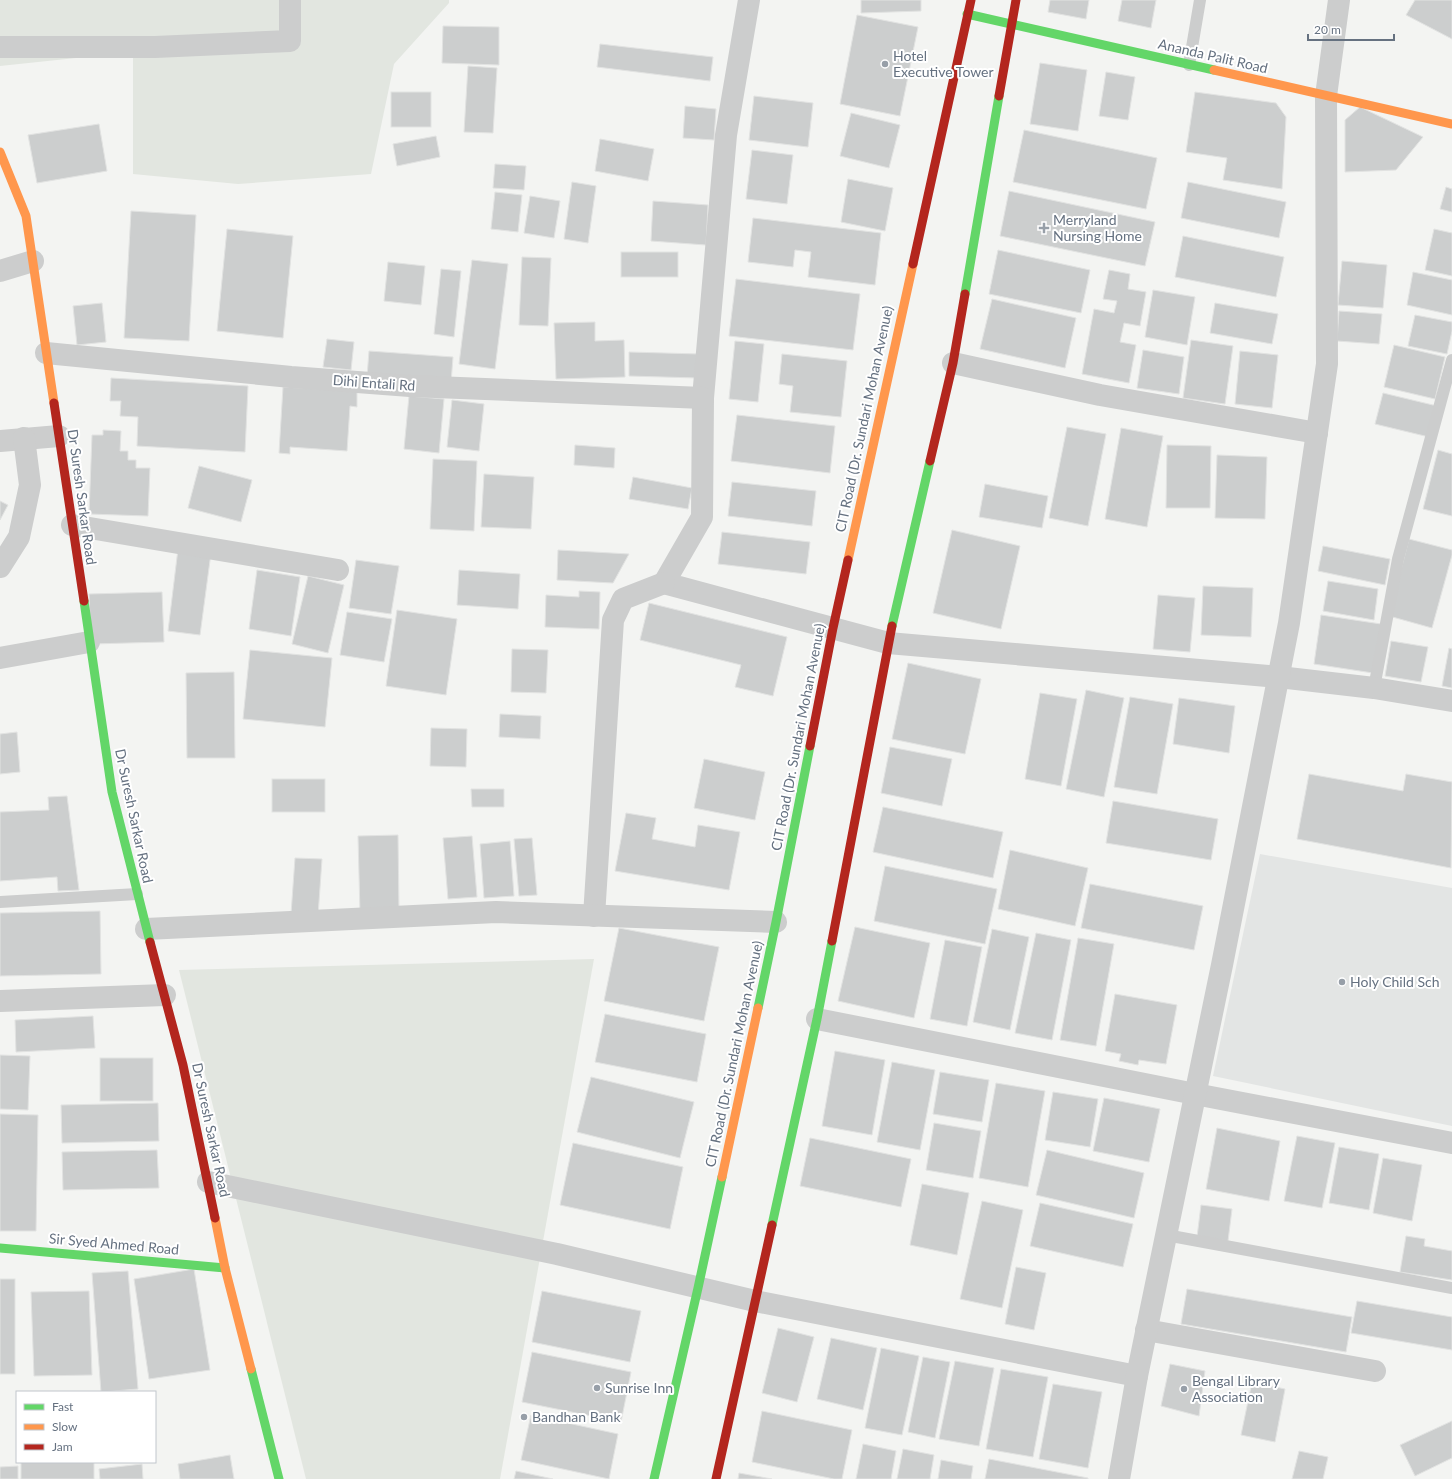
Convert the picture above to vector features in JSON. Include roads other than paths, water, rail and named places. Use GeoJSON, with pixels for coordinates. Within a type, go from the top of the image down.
{"type":"FeatureCollection","features":[{"type":"Feature","properties":{"kind":"main road","name":"CIT Road (Dr. Sundari Mohan Avenue)"},"geometry":{"type":"LineString","coordinates":[[654,1479],[698,1288],[776,922],[833,628],[971,0]]}},
{"type":"Feature","properties":{"kind":"main road"},"geometry":{"type":"LineString","coordinates":[[716,1479],[817,1019],[888,643],[953,363],[1016,0]]}},
{"type":"Feature","properties":{"kind":"main road","name":"Ananda Palit Road"},"geometry":{"type":"LineString","coordinates":[[967,14],[1452,124]]}},
{"type":"Feature","properties":{"kind":"main road","name":"Dr Suresh Sarkar Road"},"geometry":{"type":"LineString","coordinates":[[0,152],[26,216],[112,792],[146,929],[183,1065],[225,1268],[279,1479]]}},
{"type":"Feature","properties":{"kind":"main road","name":"Sir Syed Ahmed Road"},"geometry":{"type":"LineString","coordinates":[[0,1248],[225,1268]]}},
{"type":"Feature","properties":{"kind":"street"},"geometry":{"type":"LineString","coordinates":[[0,47],[155,47],[290,41],[290,0]]}},
{"type":"Feature","properties":{"kind":"street"},"geometry":{"type":"LineString","coordinates":[[664,583],[702,517],[703,398],[726,135],[749,0]]}},
{"type":"Feature","properties":{"kind":"street"},"geometry":{"type":"LineString","coordinates":[[1119,1479],[1146,1330],[1222,965],[1289,623],[1327,364],[1326,96],[1339,0]]}},
{"type":"Feature","properties":{"kind":"street"},"geometry":{"type":"LineString","coordinates":[[0,271],[33,261]]}},
{"type":"Feature","properties":{"kind":"street","name":"Dihi Entali Rd"},"geometry":{"type":"LineString","coordinates":[[46,353],[306,379],[410,386],[703,398]]}},
{"type":"Feature","properties":{"kind":"street"},"geometry":{"type":"LineString","coordinates":[[953,363],[1100,395],[1316,433]]}},
{"type":"Feature","properties":{"kind":"street"},"geometry":{"type":"LineString","coordinates":[[0,441],[59,436]]}},
{"type":"Feature","properties":{"kind":"street"},"geometry":{"type":"LineString","coordinates":[[0,567],[18,537],[30,485],[24,438]]}},
{"type":"Feature","properties":{"kind":"street"},"geometry":{"type":"LineString","coordinates":[[72,525],[338,570]]}},
{"type":"Feature","properties":{"kind":"street"},"geometry":{"type":"LineString","coordinates":[[594,916],[613,620],[623,599],[664,583],[888,643],[1278,677],[1374,688],[1452,701]]}},
{"type":"Feature","properties":{"kind":"street"},"geometry":{"type":"LineString","coordinates":[[0,658],[89,642]]}},
{"type":"Feature","properties":{"kind":"street"},"geometry":{"type":"LineString","coordinates":[[146,929],[496,912],[776,922]]}},
{"type":"Feature","properties":{"kind":"street"},"geometry":{"type":"LineString","coordinates":[[0,1001],[164,995]]}},
{"type":"Feature","properties":{"kind":"street"},"geometry":{"type":"LineString","coordinates":[[817,1019],[1452,1143]]}},
{"type":"Feature","properties":{"kind":"street"},"geometry":{"type":"LineString","coordinates":[[208,1182],[556,1254],[755,1301],[1137,1376]]}},
{"type":"Feature","properties":{"kind":"street"},"geometry":{"type":"LineString","coordinates":[[1146,1330],[1375,1371]]}},
{"type":"Feature","properties":{"kind":"lane"},"geometry":{"type":"LineString","coordinates":[[1189,65],[1200,0]]}},
{"type":"Feature","properties":{"kind":"lane"},"geometry":{"type":"LineString","coordinates":[[1374,688],[1398,559],[1452,360]]}},
{"type":"Feature","properties":{"kind":"lane"},"geometry":{"type":"LineString","coordinates":[[0,902],[137,894]]}},
{"type":"Feature","properties":{"kind":"lane"},"geometry":{"type":"LineString","coordinates":[[1166,1235],[1452,1288]]}},
{"type":"Feature","properties":{"kind":"place","name":"Hotel Executive Tower"},"geometry":{"type":"Point","coordinates":[885,64]}},
{"type":"Feature","properties":{"kind":"place","name":"Merryland Nursing Home"},"geometry":{"type":"Point","coordinates":[1044,228]}},
{"type":"Feature","properties":{"kind":"place","name":"Holy Child Sch"},"geometry":{"type":"Point","coordinates":[1342,982]}},
{"type":"Feature","properties":{"kind":"place","name":"Sunrise Inn"},"geometry":{"type":"Point","coordinates":[597,1388]}},
{"type":"Feature","properties":{"kind":"place","name":"Bengal Library Association"},"geometry":{"type":"Point","coordinates":[1184,1389]}},
{"type":"Feature","properties":{"kind":"place","name":"Bandhan Bank"},"geometry":{"type":"Point","coordinates":[524,1417]}}]}
